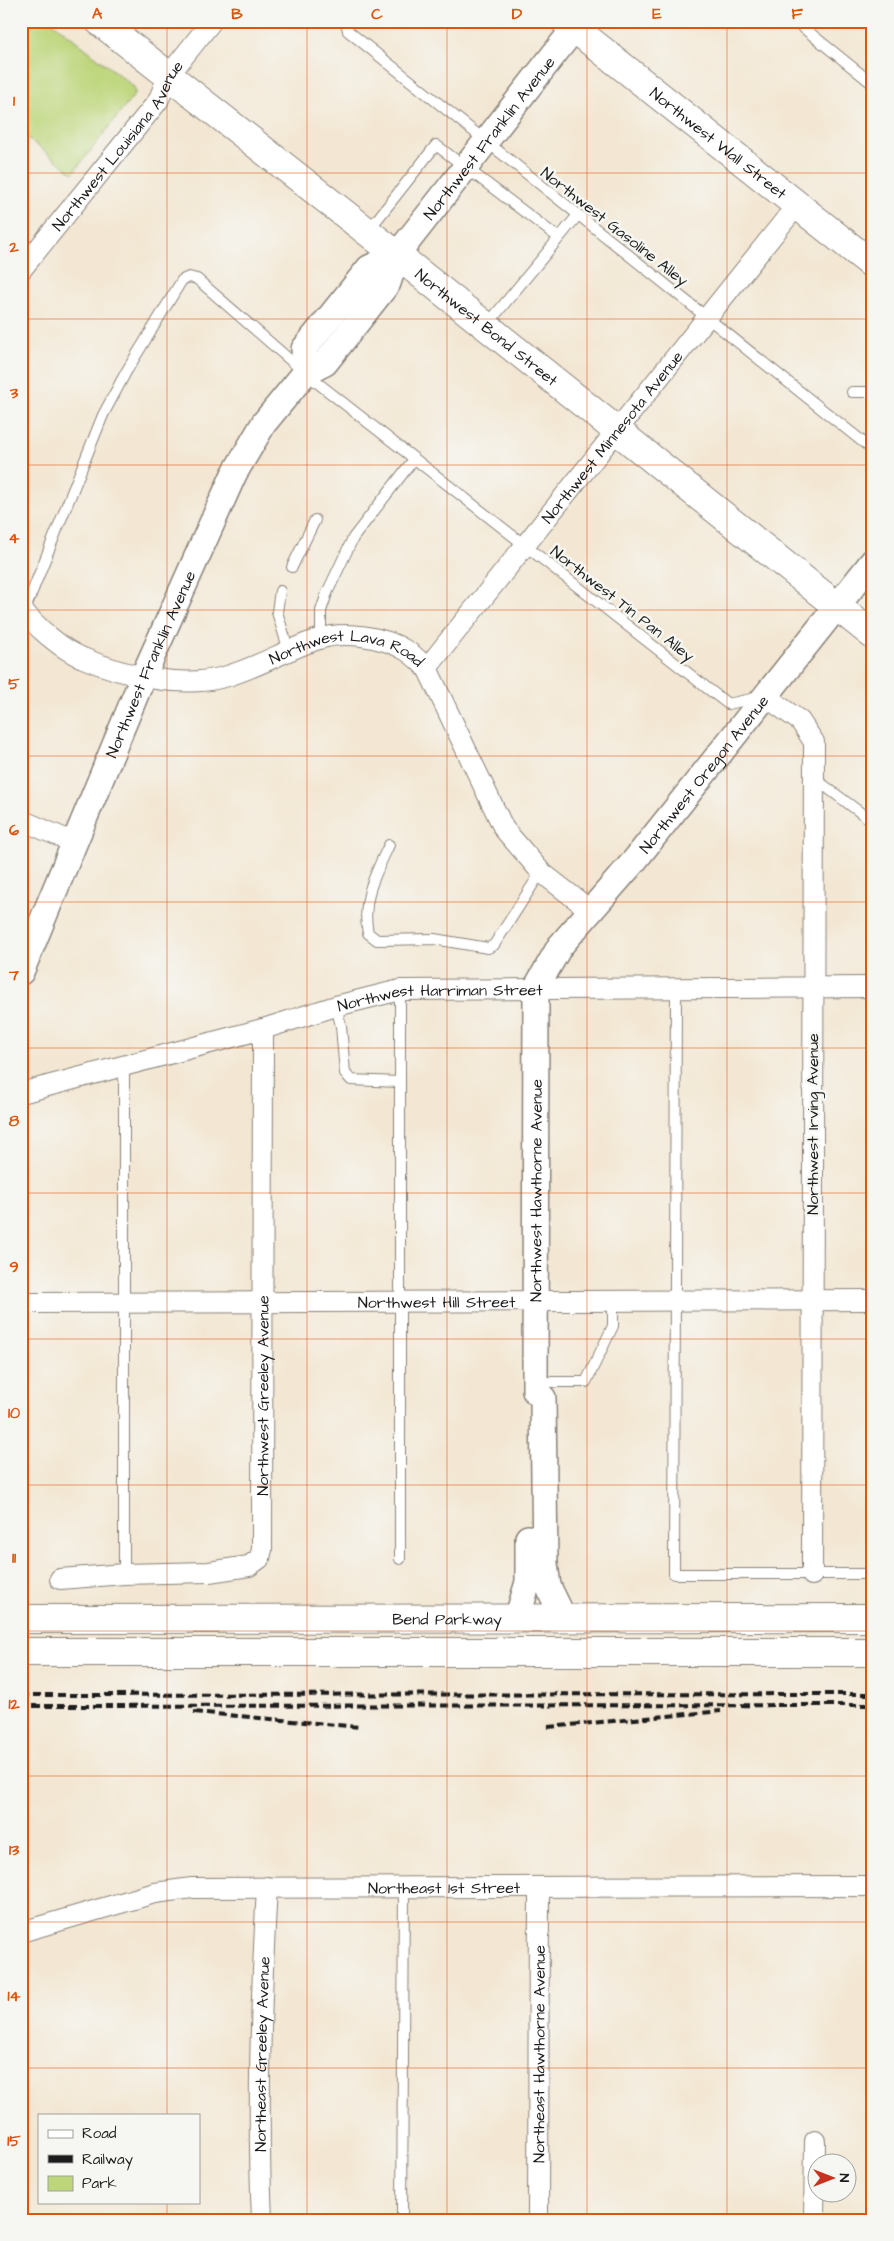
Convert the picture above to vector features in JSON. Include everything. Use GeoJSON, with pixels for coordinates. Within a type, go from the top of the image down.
{"type":"FeatureCollection","features":[{"type":"Feature","properties":{"kind":"main road","name":"Northwest Bond Street"},"geometry":{"type":"LineString","coordinates":[[99,21],[366,233],[397,255],[615,431],[873,635]]}},
{"type":"Feature","properties":{"kind":"main road","name":"Northwest Wall Street"},"geometry":{"type":"LineString","coordinates":[[573,23],[873,265]]}},
{"type":"Feature","properties":{"kind":"main road","name":"Bend Parkway"},"geometry":{"type":"LineString","coordinates":[[21,1619],[873,1618]]}},
{"type":"Feature","properties":{"kind":"main road","name":"Bend Parkway"},"geometry":{"type":"LineString","coordinates":[[21,1652],[873,1652]]}},
{"type":"Feature","properties":{"kind":"street","name":"Northwest Louisiana Avenue"},"geometry":{"type":"LineString","coordinates":[[21,270],[158,101],[169,75],[212,21]]}},
{"type":"Feature","properties":{"kind":"street","name":"Northwest Franklin Avenue"},"geometry":{"type":"LineString","coordinates":[[21,972],[143,678],[234,474],[264,422],[306,373],[304,349],[369,268],[397,255],[486,143],[573,23]]}},
{"type":"Feature","properties":{"kind":"street","name":"Northwest Minnesota Avenue"},"geometry":{"type":"LineString","coordinates":[[427,668],[706,316],[797,205]]}},
{"type":"Feature","properties":{"kind":"street","name":"Northwest Oregon Avenue"},"geometry":{"type":"LineString","coordinates":[[536,988],[560,946],[635,860],[873,561]]}},
{"type":"Feature","properties":{"kind":"street","name":"Northwest Lava Road"},"geometry":{"type":"LineString","coordinates":[[23,610],[49,636],[82,658],[143,678],[180,682],[223,678],[321,638],[350,635],[383,640],[408,651],[427,668],[504,829],[541,872],[590,910]]}},
{"type":"Feature","properties":{"kind":"street","name":"Northwest Irving Avenue"},"geometry":{"type":"LineString","coordinates":[[765,696],[800,721],[814,742],[811,1301],[812,1575]]}},
{"type":"Feature","properties":{"kind":"street"},"geometry":{"type":"LineString","coordinates":[[21,820],[75,843]]}},
{"type":"Feature","properties":{"kind":"street","name":"Northwest Hawthorne Avenue"},"geometry":{"type":"LineString","coordinates":[[517,1619],[528,1582],[528,1398],[535,1387],[536,988]]}},
{"type":"Feature","properties":{"kind":"street","name":"Northwest Harriman Street"},"geometry":{"type":"LineString","coordinates":[[21,1093],[263,1029],[336,1006],[400,990],[873,988]]}},
{"type":"Feature","properties":{"kind":"street","name":"Northwest Greeley Avenue"},"geometry":{"type":"LineString","coordinates":[[60,1579],[124,1574],[209,1572],[249,1566],[260,1558],[262,1549],[263,1029]]}},
{"type":"Feature","properties":{"kind":"street","name":"Northwest Hill Street"},"geometry":{"type":"LineString","coordinates":[[24,1302],[263,1303],[873,1300]]}},
{"type":"Feature","properties":{"kind":"street","name":"Northwest Hawthorne Avenue"},"geometry":{"type":"LineString","coordinates":[[535,1387],[543,1398],[545,1564],[548,1586],[564,1619]]}},
{"type":"Feature","properties":{"kind":"street","name":"Northeast 1st Street"},"geometry":{"type":"LineString","coordinates":[[21,1932],[154,1893],[192,1888],[873,1886]]}},
{"type":"Feature","properties":{"kind":"street","name":"Northeast Greeley Avenue"},"geometry":{"type":"LineString","coordinates":[[262,2220],[259,2156],[260,2030],[267,1887]]}},
{"type":"Feature","properties":{"kind":"street","name":"Northeast Hawthorne Avenue"},"geometry":{"type":"LineString","coordinates":[[538,2220],[539,1887]]}},
{"type":"Feature","properties":{"kind":"street"},"geometry":{"type":"LineString","coordinates":[[814,2220],[815,2141]]}},
{"type":"Feature","properties":{"kind":"lane","name":"Northwest Gasoline Alley"},"geometry":{"type":"LineString","coordinates":[[346,21],[348,31],[873,450]]}},
{"type":"Feature","properties":{"kind":"lane"},"geometry":{"type":"LineString","coordinates":[[795,21],[873,84]]}},
{"type":"Feature","properties":{"kind":"lane"},"geometry":{"type":"LineString","coordinates":[[366,233],[436,145],[465,169],[559,238]]}},
{"type":"Feature","properties":{"kind":"lane"},"geometry":{"type":"LineString","coordinates":[[485,326],[578,215]]}},
{"type":"Feature","properties":{"kind":"lane","name":"Northwest Tin Pan Alley"},"geometry":{"type":"LineString","coordinates":[[23,610],[103,415],[126,372],[182,280],[189,278],[197,280],[306,373],[524,546],[728,704],[765,696]]}},
{"type":"Feature","properties":{"kind":"lane"},"geometry":{"type":"LineString","coordinates":[[852,392],[873,392]]}},
{"type":"Feature","properties":{"kind":"lane"},"geometry":{"type":"LineString","coordinates":[[321,638],[321,611],[327,593],[353,538],[414,459]]}},
{"type":"Feature","properties":{"kind":"lane"},"geometry":{"type":"LineString","coordinates":[[292,567],[315,520]]}},
{"type":"Feature","properties":{"kind":"lane"},"geometry":{"type":"LineString","coordinates":[[280,591],[277,612],[289,651]]}},
{"type":"Feature","properties":{"kind":"lane"},"geometry":{"type":"LineString","coordinates":[[813,778],[873,822]]}},
{"type":"Feature","properties":{"kind":"lane"},"geometry":{"type":"LineString","coordinates":[[389,845],[372,883],[364,916],[368,933],[378,940],[434,940],[488,948],[494,945],[541,872]]}},
{"type":"Feature","properties":{"kind":"lane"},"geometry":{"type":"LineString","coordinates":[[676,988],[674,1574],[873,1574]]}},
{"type":"Feature","properties":{"kind":"lane"},"geometry":{"type":"LineString","coordinates":[[400,990],[400,1559]]}},
{"type":"Feature","properties":{"kind":"lane"},"geometry":{"type":"LineString","coordinates":[[336,1006],[341,1026],[345,1073],[351,1080],[399,1082]]}},
{"type":"Feature","properties":{"kind":"lane"},"geometry":{"type":"LineString","coordinates":[[124,1065],[124,1574]]}},
{"type":"Feature","properties":{"kind":"lane"},"geometry":{"type":"LineString","coordinates":[[535,1387],[586,1382],[613,1326],[613,1302]]}},
{"type":"Feature","properties":{"kind":"lane"},"geometry":{"type":"LineString","coordinates":[[402,2220],[404,1887]]}},
{"type":"Feature","properties":{"kind":"green space"},"geometry":{"type":"Polygon","coordinates":[[[21,21],[51,21],[134,87],[135,94],[73,173],[21,133],[21,21]]]}},
{"type":"Feature","properties":{"kind":"railway"},"geometry":{"type":"LineString","coordinates":[[21,1695],[873,1694]]}},
{"type":"Feature","properties":{"kind":"railway"},"geometry":{"type":"LineString","coordinates":[[21,1706],[873,1705]]}},
{"type":"Feature","properties":{"kind":"railway"},"geometry":{"type":"LineString","coordinates":[[548,1727],[721,1711]]}},
{"type":"Feature","properties":{"kind":"railway"},"geometry":{"type":"LineString","coordinates":[[194,1712],[359,1727]]}}]}
